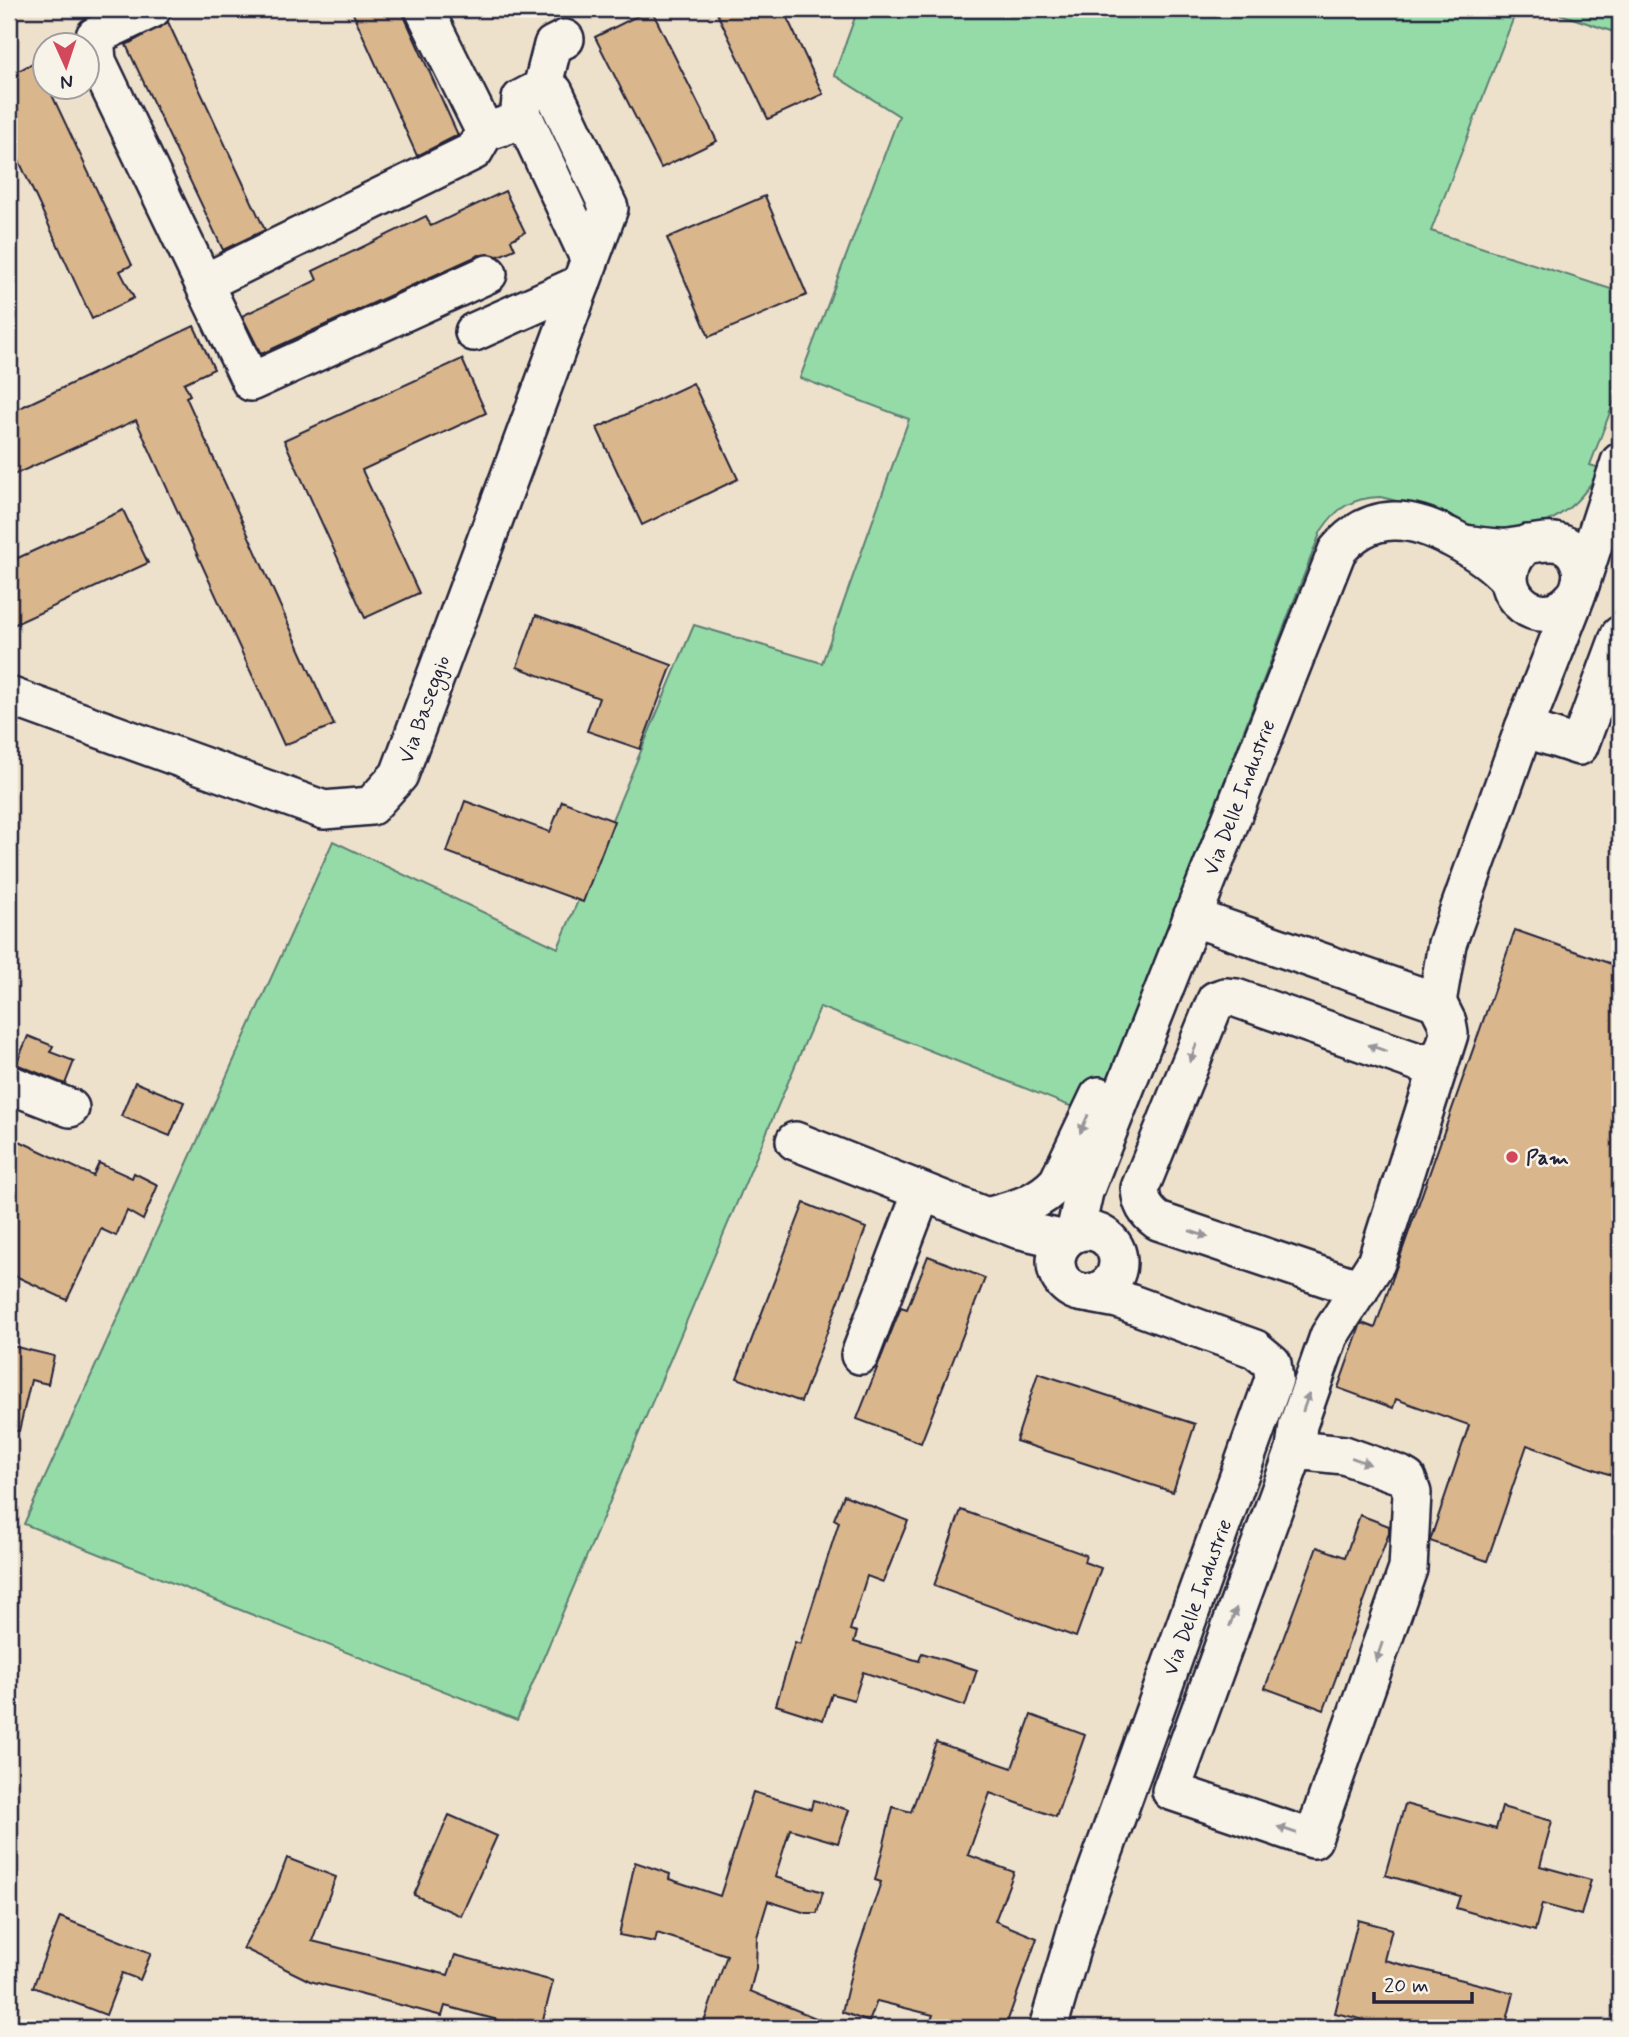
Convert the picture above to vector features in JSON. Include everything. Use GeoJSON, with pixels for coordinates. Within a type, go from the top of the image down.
{"type":"FeatureCollection","features":[{"type":"Feature","properties":{"kind":"street"},"geometry":{"type":"LineString","coordinates":[[152,9],[95,36],[97,61],[251,382],[488,274]]}},
{"type":"Feature","properties":{"kind":"street"},"geometry":{"type":"LineString","coordinates":[[425,9],[485,132]]}},
{"type":"Feature","properties":{"kind":"street"},"geometry":{"type":"LineString","coordinates":[[474,332],[586,272],[520,109],[521,99],[542,88],[553,44],[565,39]]}},
{"type":"Feature","properties":{"kind":"street","name":"Via Baseggio"},"geometry":{"type":"LineString","coordinates":[[9,696],[324,810],[371,806],[399,775],[609,208],[554,92],[542,88]]}},
{"type":"Feature","properties":{"kind":"street"},"geometry":{"type":"LineString","coordinates":[[204,283],[474,150],[485,132],[525,120]]}},
{"type":"Feature","properties":{"kind":"street","name":"Via Delle Industrie"},"geometry":{"type":"LineString","coordinates":[[1534,542],[1565,530],[1586,516],[1615,476]]}},
{"type":"Feature","properties":{"kind":"street","name":"Via Delle Industrie"},"geometry":{"type":"LineString","coordinates":[[1578,589],[1615,476]]}},
{"type":"Feature","properties":{"kind":"street","name":"Via Delle Industrie"},"geometry":{"type":"LineString","coordinates":[[1083,1247],[1091,1200],[1092,1171],[1337,551],[1360,529],[1396,520],[1461,543],[1489,548],[1554,541],[1566,546],[1581,568],[1578,589]]}},
{"type":"Feature","properties":{"kind":"street"},"geometry":{"type":"LineString","coordinates":[[1508,579],[1510,565],[1534,542]]}},
{"type":"Feature","properties":{"kind":"street","name":"Via Delle Industrie"},"geometry":{"type":"LineString","coordinates":[[1461,543],[1496,565],[1508,579],[1512,592],[1520,603],[1534,611]]}},
{"type":"Feature","properties":{"kind":"street"},"geometry":{"type":"LineString","coordinates":[[1534,611],[1549,613],[1564,607],[1578,589]]}},
{"type":"Feature","properties":{"kind":"street"},"geometry":{"type":"LineString","coordinates":[[1294,1450],[1344,1455],[1400,1475],[1407,1479],[1412,1493],[1408,1569],[1313,1839],[1171,1791],[1294,1450],[1298,1425],[1329,1336],[1376,1263],[1449,1034],[1447,1021],[1437,1002],[1447,944],[1524,728],[1578,589]]}},
{"type":"Feature","properties":{"kind":"street"},"geometry":{"type":"LineString","coordinates":[[1534,611],[1546,636],[1546,669]]}},
{"type":"Feature","properties":{"kind":"street"},"geometry":{"type":"LineString","coordinates":[[1524,728],[1579,746],[1620,635]]}},
{"type":"Feature","properties":{"kind":"street"},"geometry":{"type":"LineString","coordinates":[[1192,917],[1437,1002]]}},
{"type":"Feature","properties":{"kind":"street"},"geometry":{"type":"LineString","coordinates":[[1360,1289],[1158,1221],[1147,1213],[1141,1200],[1140,1188],[1216,1000],[1236,998],[1418,1062],[1429,1062],[1441,1056]]}},
{"type":"Feature","properties":{"kind":"street"},"geometry":{"type":"LineString","coordinates":[[1002,1223],[1048,1193],[1058,1182],[1096,1097],[1129,1077]]}},
{"type":"Feature","properties":{"kind":"street"},"geometry":{"type":"LineString","coordinates":[[9,1084],[70,1108]]}},
{"type":"Feature","properties":{"kind":"street"},"geometry":{"type":"LineString","coordinates":[[795,1141],[1002,1223],[1083,1247]]}},
{"type":"Feature","properties":{"kind":"street"},"geometry":{"type":"LineString","coordinates":[[860,1355],[922,1192]]}},
{"type":"Feature","properties":{"kind":"street","name":"Via Delle Industrie"},"geometry":{"type":"LineString","coordinates":[[1048,2028],[1069,1954],[1274,1379],[1272,1363],[1261,1352],[1152,1311],[1086,1293],[1106,1286],[1114,1276],[1083,1247]]}},
{"type":"Feature","properties":{"kind":"street","name":"Via Delle Industrie"},"geometry":{"type":"LineString","coordinates":[[1083,1247],[1127,1283],[1152,1311]]}},
{"type":"Feature","properties":{"kind":"street","name":"Via Delle Industrie"},"geometry":{"type":"LineString","coordinates":[[1069,1954],[1070,2005],[1075,2028]]}},
{"type":"Feature","properties":{"kind":"green space"},"geometry":{"type":"Polygon","coordinates":[[[858,9],[1517,9],[1431,231],[1620,292],[1620,386],[1590,465],[1600,468],[1582,495],[1570,507],[1543,524],[1512,531],[1480,529],[1380,497],[1353,502],[1339,510],[1321,531],[1095,1116],[820,1007],[517,1720],[24,1524],[333,841],[558,948],[694,625],[822,663],[909,419],[800,378],[899,116],[834,75],[858,9]]]}},
{"type":"Feature","properties":{"kind":"green space"},"geometry":{"type":"Polygon","coordinates":[[[1545,9],[1620,9],[1620,34],[1545,9]]]}},
{"type":"Feature","properties":{"kind":"building"},"geometry":{"type":"Polygon","coordinates":[[[351,9],[401,9],[458,135],[417,156],[351,9]]]}},
{"type":"Feature","properties":{"kind":"building"},"geometry":{"type":"Polygon","coordinates":[[[651,9],[717,141],[661,168],[595,37],[651,9]]]}},
{"type":"Feature","properties":{"kind":"building"},"geometry":{"type":"Polygon","coordinates":[[[715,9],[783,9],[823,94],[768,119],[715,9]]]}},
{"type":"Feature","properties":{"kind":"building"},"geometry":{"type":"Polygon","coordinates":[[[168,22],[265,230],[223,250],[126,45],[168,22]]]}},
{"type":"Feature","properties":{"kind":"building"},"geometry":{"type":"Polygon","coordinates":[[[32,63],[32,102],[55,102],[132,265],[120,271],[134,298],[92,319],[9,139],[9,76],[32,63]]]}},
{"type":"Feature","properties":{"kind":"building"},"geometry":{"type":"Polygon","coordinates":[[[505,191],[525,232],[511,240],[515,249],[499,256],[479,255],[261,354],[242,316],[317,280],[313,271],[426,216],[431,226],[505,191]]]}},
{"type":"Feature","properties":{"kind":"building"},"geometry":{"type":"Polygon","coordinates":[[[765,196],[807,295],[709,337],[667,238],[765,196]]]}},
{"type":"Feature","properties":{"kind":"building"},"geometry":{"type":"Polygon","coordinates":[[[194,326],[214,369],[184,383],[190,395],[186,397],[334,725],[284,745],[136,420],[9,477],[9,413],[194,326]]]}},
{"type":"Feature","properties":{"kind":"building"},"geometry":{"type":"Polygon","coordinates":[[[462,359],[486,413],[362,470],[419,593],[365,618],[284,440],[462,359]]]}},
{"type":"Feature","properties":{"kind":"building"},"geometry":{"type":"Polygon","coordinates":[[[693,383],[738,479],[642,525],[597,428],[693,383]]]}},
{"type":"Feature","properties":{"kind":"building"},"geometry":{"type":"Polygon","coordinates":[[[123,510],[148,563],[9,627],[9,562],[123,510]]]}},
{"type":"Feature","properties":{"kind":"building"},"geometry":{"type":"Polygon","coordinates":[[[536,615],[672,665],[640,749],[587,731],[599,698],[517,667],[536,615]]]}},
{"type":"Feature","properties":{"kind":"building"},"geometry":{"type":"Polygon","coordinates":[[[465,801],[550,832],[562,801],[614,821],[583,902],[447,852],[465,801]]]}},
{"type":"Feature","properties":{"kind":"building"},"geometry":{"type":"Polygon","coordinates":[[[1515,930],[1620,967],[1620,1478],[1527,1445],[1487,1561],[1430,1541],[1469,1425],[1396,1399],[1393,1408],[1338,1388],[1360,1326],[1362,1323],[1375,1328],[1515,930]]]}},
{"type":"Feature","properties":{"kind":"building"},"geometry":{"type":"Polygon","coordinates":[[[28,1036],[53,1046],[50,1052],[74,1061],[65,1084],[16,1064],[28,1036]]]}},
{"type":"Feature","properties":{"kind":"building"},"geometry":{"type":"Polygon","coordinates":[[[135,1082],[184,1102],[170,1136],[121,1116],[135,1082]]]}},
{"type":"Feature","properties":{"kind":"building"},"geometry":{"type":"Polygon","coordinates":[[[9,1136],[93,1176],[99,1163],[132,1178],[134,1173],[158,1185],[143,1220],[127,1211],[116,1236],[101,1229],[67,1300],[9,1273],[9,1136]]]}},
{"type":"Feature","properties":{"kind":"building"},"geometry":{"type":"Polygon","coordinates":[[[804,1203],[866,1228],[801,1402],[737,1378],[804,1203]]]}},
{"type":"Feature","properties":{"kind":"building"},"geometry":{"type":"Polygon","coordinates":[[[928,1256],[985,1278],[921,1443],[857,1419],[901,1307],[907,1309],[928,1256]]]}},
{"type":"Feature","properties":{"kind":"building"},"geometry":{"type":"Polygon","coordinates":[[[12,1346],[54,1356],[48,1384],[31,1380],[19,1431],[9,1430],[9,1361],[12,1346]]]}},
{"type":"Feature","properties":{"kind":"building"},"geometry":{"type":"Polygon","coordinates":[[[1038,1373],[1195,1424],[1173,1492],[1016,1441],[1038,1373]]]}},
{"type":"Feature","properties":{"kind":"building"},"geometry":{"type":"Polygon","coordinates":[[[844,1495],[908,1521],[883,1582],[867,1576],[850,1630],[857,1632],[854,1642],[919,1661],[922,1653],[977,1670],[965,1706],[863,1672],[854,1700],[832,1694],[823,1720],[776,1705],[795,1642],[800,1644],[839,1522],[834,1519],[844,1495]]]}},
{"type":"Feature","properties":{"kind":"building"},"geometry":{"type":"Polygon","coordinates":[[[961,1510],[1086,1555],[1084,1562],[1101,1568],[1076,1637],[934,1586],[961,1510]]]}},
{"type":"Feature","properties":{"kind":"building"},"geometry":{"type":"Polygon","coordinates":[[[1360,1515],[1389,1526],[1389,1533],[1324,1710],[1265,1688],[1317,1547],[1345,1557],[1360,1515]]]}},
{"type":"Feature","properties":{"kind":"building"},"geometry":{"type":"Polygon","coordinates":[[[1031,1715],[1085,1735],[1056,1817],[990,1793],[968,1855],[1014,1872],[995,1921],[1037,1938],[1005,2028],[945,2028],[930,2023],[933,2015],[877,2001],[869,2022],[842,2012],[854,1961],[881,1882],[875,1880],[893,1807],[911,1812],[936,1742],[1012,1768],[1031,1715]]]}},
{"type":"Feature","properties":{"kind":"building"},"geometry":{"type":"Polygon","coordinates":[[[753,1792],[811,1809],[813,1800],[849,1810],[838,1843],[790,1829],[775,1877],[823,1892],[817,1913],[806,1913],[768,1901],[757,1937],[756,1968],[750,1991],[840,2028],[702,2028],[727,1955],[657,1933],[655,1942],[619,1935],[635,1862],[670,1874],[669,1879],[720,1896],[753,1792]]]}},
{"type":"Feature","properties":{"kind":"building"},"geometry":{"type":"Polygon","coordinates":[[[1405,1804],[1496,1829],[1502,1807],[1552,1821],[1540,1866],[1591,1880],[1581,1915],[1542,1904],[1535,1931],[1456,1908],[1460,1896],[1385,1875],[1405,1804]]]}},
{"type":"Feature","properties":{"kind":"building"},"geometry":{"type":"Polygon","coordinates":[[[449,1815],[497,1836],[461,1916],[414,1895],[449,1815]]]}},
{"type":"Feature","properties":{"kind":"building"},"geometry":{"type":"Polygon","coordinates":[[[287,1858],[336,1877],[312,1941],[448,1975],[455,1955],[553,1981],[541,2028],[528,2028],[445,2006],[442,2016],[310,1981],[243,1948],[275,1890],[287,1858]]]}},
{"type":"Feature","properties":{"kind":"building"},"geometry":{"type":"Polygon","coordinates":[[[60,1917],[151,1953],[140,1980],[122,1973],[106,2015],[33,1987],[60,1917]]]}},
{"type":"Feature","properties":{"kind":"building"},"geometry":{"type":"Polygon","coordinates":[[[1358,1920],[1392,1929],[1384,1960],[1514,1993],[1505,2028],[1363,2028],[1365,2020],[1335,2013],[1358,1920]]]}},
{"type":"Feature","properties":{"kind":"place","name":"Pam"},"geometry":{"type":"Point","coordinates":[1512,1157]}}]}
